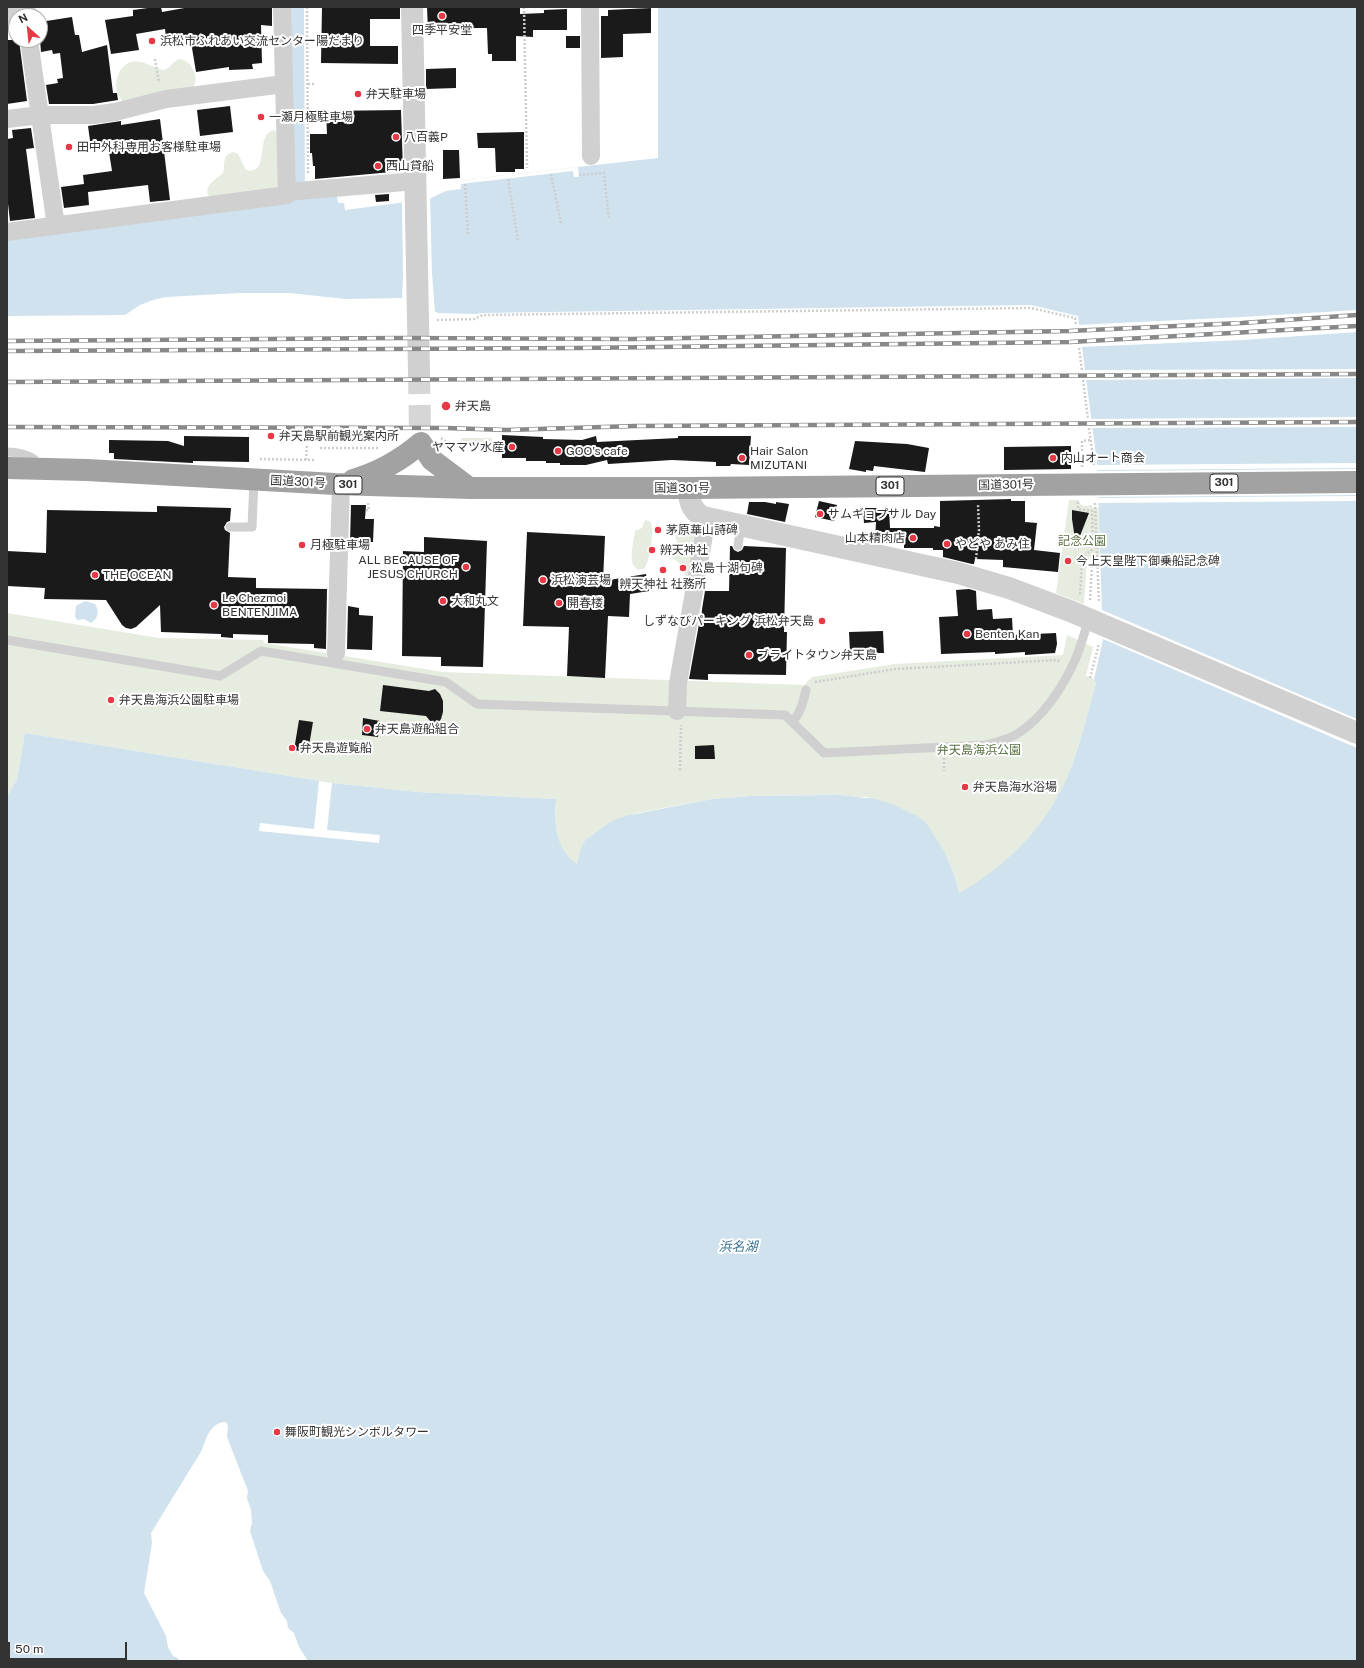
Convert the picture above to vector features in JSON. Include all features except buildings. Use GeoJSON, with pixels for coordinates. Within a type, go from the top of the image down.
{"type":"FeatureCollection","features":[{"type":"Feature","properties":{"kind":"highway"},"geometry":{"type":"LineString","coordinates":[[341,484],[364,477],[400,460],[427,438]]}},
{"type":"Feature","properties":{"kind":"highway"},"geometry":{"type":"LineString","coordinates":[[427,438],[425,452],[435,464],[468,487]]}},
{"type":"Feature","properties":{"kind":"highway","name":"国道301号"},"geometry":{"type":"LineString","coordinates":[[7,468],[255,469],[341,484],[468,487],[689,488],[1091,480],[1357,482]]}},
{"type":"Feature","properties":{"kind":"street"},"geometry":{"type":"LineString","coordinates":[[282,7],[284,84],[298,191]]}},
{"type":"Feature","properties":{"kind":"street"},"geometry":{"type":"LineString","coordinates":[[412,7],[416,187],[425,316],[419,372]]}},
{"type":"Feature","properties":{"kind":"street"},"geometry":{"type":"LineString","coordinates":[[590,7],[591,156]]}},
{"type":"Feature","properties":{"kind":"street"},"geometry":{"type":"LineString","coordinates":[[30,48],[56,226]]}},
{"type":"Feature","properties":{"kind":"street"},"geometry":{"type":"LineString","coordinates":[[7,120],[40,115],[94,115],[115,112],[161,100],[284,84]]}},
{"type":"Feature","properties":{"kind":"street"},"geometry":{"type":"LineString","coordinates":[[7,232],[287,195],[298,191],[416,187]]}},
{"type":"Feature","properties":{"kind":"street"},"geometry":{"type":"LineString","coordinates":[[336,653],[341,484]]}},
{"type":"Feature","properties":{"kind":"street"},"geometry":{"type":"LineString","coordinates":[[689,488],[689,499],[694,510],[698,514],[739,536],[983,580],[1096,619],[1357,733]]}},
{"type":"Feature","properties":{"kind":"street"},"geometry":{"type":"LineString","coordinates":[[679,711],[678,683],[707,518]]}},
{"type":"Feature","properties":{"kind":"lane"},"geometry":{"type":"LineString","coordinates":[[7,452],[18,453],[34,459],[34,468]]}},
{"type":"Feature","properties":{"kind":"lane"},"geometry":{"type":"LineString","coordinates":[[230,527],[252,527],[255,469]]}},
{"type":"Feature","properties":{"kind":"lane"},"geometry":{"type":"LineString","coordinates":[[7,640],[220,676],[261,651],[446,682],[478,704],[785,714],[824,753],[985,744],[1007,739],[1022,731],[1035,720],[1055,695],[1071,668],[1096,619]]}},
{"type":"Feature","properties":{"kind":"lane"},"geometry":{"type":"LineString","coordinates":[[792,722],[800,713],[806,690]]}},
{"type":"Feature","properties":{"kind":"path"},"geometry":{"type":"LineString","coordinates":[[298,191],[308,84],[307,7]]}},
{"type":"Feature","properties":{"kind":"path"},"geometry":{"type":"LineString","coordinates":[[524,7],[527,168]]}},
{"type":"Feature","properties":{"kind":"path"},"geometry":{"type":"LineString","coordinates":[[155,59],[161,100]]}},
{"type":"Feature","properties":{"kind":"path"},"geometry":{"type":"LineString","coordinates":[[308,84],[314,84]]}},
{"type":"Feature","properties":{"kind":"path"},"geometry":{"type":"LineString","coordinates":[[579,175],[604,173],[609,220]]}},
{"type":"Feature","properties":{"kind":"path"},"geometry":{"type":"LineString","coordinates":[[551,174],[561,223]]}},
{"type":"Feature","properties":{"kind":"path"},"geometry":{"type":"LineString","coordinates":[[508,178],[518,240]]}},
{"type":"Feature","properties":{"kind":"path"},"geometry":{"type":"LineString","coordinates":[[464,184],[468,234]]}},
{"type":"Feature","properties":{"kind":"path"},"geometry":{"type":"LineString","coordinates":[[425,316],[474,320],[483,315],[1031,308],[1075,318],[1076,325]]}},
{"type":"Feature","properties":{"kind":"path"},"geometry":{"type":"LineString","coordinates":[[1079,348],[1082,370]]}},
{"type":"Feature","properties":{"kind":"path"},"geometry":{"type":"LineString","coordinates":[[1083,380],[1088,419]]}},
{"type":"Feature","properties":{"kind":"path"},"geometry":{"type":"LineString","coordinates":[[1089,428],[1091,440],[1091,480],[1098,564],[1096,619],[1090,678]]}},
{"type":"Feature","properties":{"kind":"path"},"geometry":{"type":"LineString","coordinates":[[427,438],[451,446],[449,448]]}},
{"type":"Feature","properties":{"kind":"path"},"geometry":{"type":"LineString","coordinates":[[1091,440],[1082,441],[1091,480]]}},
{"type":"Feature","properties":{"kind":"path"},"geometry":{"type":"LineString","coordinates":[[306,460],[307,444]]}},
{"type":"Feature","properties":{"kind":"path"},"geometry":{"type":"LineString","coordinates":[[320,448],[386,449]]}},
{"type":"Feature","properties":{"kind":"path"},"geometry":{"type":"LineString","coordinates":[[255,469],[306,460],[315,460]]}},
{"type":"Feature","properties":{"kind":"path"},"geometry":{"type":"LineString","coordinates":[[976,562],[979,530],[978,497]]}},
{"type":"Feature","properties":{"kind":"path"},"geometry":{"type":"LineString","coordinates":[[366,510],[368,510],[368,502]]}},
{"type":"Feature","properties":{"kind":"path"},"geometry":{"type":"LineString","coordinates":[[1078,502],[1078,509],[1092,511],[1093,549],[1082,557],[1079,599]]}},
{"type":"Feature","properties":{"kind":"path"},"geometry":{"type":"LineString","coordinates":[[666,551],[682,554],[684,548]]}},
{"type":"Feature","properties":{"kind":"path"},"geometry":{"type":"LineString","coordinates":[[1096,619],[1092,564],[1098,564]]}},
{"type":"Feature","properties":{"kind":"path"},"geometry":{"type":"LineString","coordinates":[[806,690],[814,682],[896,669],[1057,660],[1071,668]]}},
{"type":"Feature","properties":{"kind":"path"},"geometry":{"type":"LineString","coordinates":[[679,711],[680,770]]}},
{"type":"Feature","properties":{"kind":"green space"},"geometry":{"type":"Polygon","coordinates":[[[180,59],[188,63],[194,71],[196,80],[192,89],[125,103],[121,99],[116,87],[116,81],[125,65],[135,61],[164,70],[180,59]]]}},
{"type":"Feature","properties":{"kind":"green space"},"geometry":{"type":"Polygon","coordinates":[[[274,130],[278,133],[280,187],[210,198],[207,192],[208,187],[223,173],[225,158],[233,152],[238,154],[246,170],[254,170],[258,167],[261,161],[263,146],[268,133],[274,130]]]}},
{"type":"Feature","properties":{"kind":"green space"},"geometry":{"type":"Polygon","coordinates":[[[460,438],[492,438],[492,445],[465,445],[460,438]]]}},
{"type":"Feature","properties":{"kind":"green space","name":"記念公園"},"geometry":{"type":"Polygon","coordinates":[[[1069,500],[1079,500],[1079,503],[1084,506],[1092,505],[1092,508],[1098,508],[1100,556],[1092,556],[1087,560],[1084,604],[1056,593],[1069,500]]]}},
{"type":"Feature","properties":{"kind":"green space"},"geometry":{"type":"Polygon","coordinates":[[[646,520],[651,522],[652,526],[651,545],[645,568],[639,570],[635,568],[633,564],[632,547],[635,531],[642,528],[646,520]]]}},
{"type":"Feature","properties":{"kind":"green space"},"geometry":{"type":"Polygon","coordinates":[[[679,526],[693,528],[698,532],[689,577],[685,575],[680,564],[668,554],[670,551],[679,547],[673,531],[679,526]]]}},
{"type":"Feature","properties":{"kind":"green space","name":"弁天島海浜公園"},"geometry":{"type":"Polygon","coordinates":[[[7,613],[159,638],[263,640],[264,643],[443,672],[804,685],[812,677],[895,664],[1063,655],[1067,635],[1093,647],[1086,676],[1094,679],[1096,683],[1072,765],[1052,806],[1040,824],[1011,856],[977,883],[957,895],[959,892],[954,874],[945,853],[867,797],[840,795],[750,796],[712,799],[637,813],[610,822],[585,840],[580,851],[577,864],[563,850],[559,843],[556,827],[556,799],[418,792],[332,783],[25,733],[17,779],[7,797],[7,613]]]}},
{"type":"Feature","properties":{"kind":"water","name":"浜名湖"},"geometry":{"type":"Polygon","coordinates":[[[287,7],[304,7],[305,197],[337,195],[338,203],[344,203],[345,210],[429,199],[446,191],[461,189],[461,180],[658,158],[658,7],[1357,7],[1357,1661],[308,1661],[299,1647],[294,1633],[288,1628],[287,1621],[281,1613],[270,1581],[263,1571],[250,1531],[252,1523],[251,1510],[247,1498],[248,1491],[227,1437],[228,1426],[226,1422],[216,1425],[210,1432],[202,1450],[151,1533],[152,1543],[144,1593],[166,1636],[168,1647],[173,1656],[178,1658],[179,1661],[7,1661],[7,797],[17,779],[25,733],[332,783],[418,792],[556,799],[556,826],[560,843],[569,858],[577,864],[580,851],[585,840],[610,822],[625,816],[712,799],[750,796],[840,795],[875,799],[892,804],[919,817],[927,824],[945,853],[954,874],[959,892],[958,894],[995,869],[1012,855],[1027,840],[1052,805],[1063,786],[1072,765],[1096,683],[1094,679],[1103,640],[1097,463],[1078,316],[1031,305],[477,314],[438,313],[402,298],[346,299],[289,293],[240,293],[166,297],[140,305],[125,315],[7,316],[7,238],[292,202],[287,7]]]}},
{"type":"Feature","properties":{"kind":"water"},"geometry":{"type":"Polygon","coordinates":[[[85,601],[95,604],[98,612],[97,617],[91,623],[84,619],[77,620],[75,616],[76,606],[85,601]]]}},
{"type":"Feature","properties":{"kind":"pier"},"geometry":{"type":"Polygon","coordinates":[[[578,167],[579,177],[574,177],[573,171],[461,184],[461,180],[578,167]]]}},
{"type":"Feature","properties":{"kind":"pier"},"geometry":{"type":"Polygon","coordinates":[[[430,196],[432,273],[435,312],[430,312],[402,301],[402,201],[430,196]]]}},
{"type":"Feature","properties":{"kind":"pier"},"geometry":{"type":"Polygon","coordinates":[[[1357,310],[1357,332],[1243,340],[1080,347],[1077,325],[1242,317],[1357,310]]]}},
{"type":"Feature","properties":{"kind":"pier"},"geometry":{"type":"Polygon","coordinates":[[[1357,369],[1357,378],[1084,380],[1083,370],[1357,369]]]}},
{"type":"Feature","properties":{"kind":"pier"},"geometry":{"type":"Polygon","coordinates":[[[1357,417],[1357,427],[1091,428],[1089,419],[1357,417]]]}},
{"type":"Feature","properties":{"kind":"pier"},"geometry":{"type":"Polygon","coordinates":[[[1357,463],[1357,468],[1095,470],[1095,465],[1357,463]]]}},
{"type":"Feature","properties":{"kind":"pier"},"geometry":{"type":"Polygon","coordinates":[[[1357,469],[1357,495],[1096,497],[1095,471],[1357,469]]]}},
{"type":"Feature","properties":{"kind":"pier"},"geometry":{"type":"Polygon","coordinates":[[[1357,496],[1357,501],[1096,503],[1096,498],[1357,496]]]}},
{"type":"Feature","properties":{"kind":"pier"},"geometry":{"type":"Polygon","coordinates":[[[1102,610],[1357,719],[1357,748],[1103,639],[1102,610]]]}},
{"type":"Feature","properties":{"kind":"pier"},"geometry":{"type":"Polygon","coordinates":[[[319,781],[332,783],[327,830],[380,835],[379,843],[259,831],[260,823],[314,829],[319,781]]]}},
{"type":"Feature","properties":{"kind":"tunnel"},"geometry":{"type":"LineString","coordinates":[[419,372],[420,433]]}},
{"type":"Feature","properties":{"kind":"railway"},"geometry":{"type":"LineString","coordinates":[[7,341],[399,338],[632,339],[1069,331],[1242,323],[1357,315]]}},
{"type":"Feature","properties":{"kind":"railway"},"geometry":{"type":"LineString","coordinates":[[7,351],[577,348],[1070,342],[1357,326]]}},
{"type":"Feature","properties":{"kind":"railway"},"geometry":{"type":"LineString","coordinates":[[7,382],[1357,374]]}},
{"type":"Feature","properties":{"kind":"railway"},"geometry":{"type":"LineString","coordinates":[[7,427],[446,428],[507,430],[635,426],[1357,422]]}},
{"type":"Feature","properties":{"kind":"place","name":"四季平安堂"},"geometry":{"type":"Point","coordinates":[442,16]}},
{"type":"Feature","properties":{"kind":"place","name":"浜松市ふれあい交流センター陽だまり"},"geometry":{"type":"Point","coordinates":[152,41]}},
{"type":"Feature","properties":{"kind":"place","name":"弁天駐車場"},"geometry":{"type":"Point","coordinates":[358,94]}},
{"type":"Feature","properties":{"kind":"place","name":"一瀬月極駐車場"},"geometry":{"type":"Point","coordinates":[261,117]}},
{"type":"Feature","properties":{"kind":"place","name":"八百義P"},"geometry":{"type":"Point","coordinates":[396,137]}},
{"type":"Feature","properties":{"kind":"place","name":"田中外科専用お客様駐車場"},"geometry":{"type":"Point","coordinates":[69,147]}},
{"type":"Feature","properties":{"kind":"place","name":"西山貸船"},"geometry":{"type":"Point","coordinates":[378,166]}},
{"type":"Feature","properties":{"kind":"place","name":"弁天島"},"geometry":{"type":"Point","coordinates":[446,406]}},
{"type":"Feature","properties":{"kind":"place","name":"弁天島駅前観光案内所"},"geometry":{"type":"Point","coordinates":[271,436]}},
{"type":"Feature","properties":{"kind":"place","name":"ヤママツ水産"},"geometry":{"type":"Point","coordinates":[512,447]}},
{"type":"Feature","properties":{"kind":"place","name":"GOO's cafe"},"geometry":{"type":"Point","coordinates":[558,451]}},
{"type":"Feature","properties":{"kind":"place","name":"Hair Salon MIZUTANI"},"geometry":{"type":"Point","coordinates":[742,458]}},
{"type":"Feature","properties":{"kind":"place","name":"内山オート商会"},"geometry":{"type":"Point","coordinates":[1053,458]}},
{"type":"Feature","properties":{"kind":"place","name":"サムギョプサル Day"},"geometry":{"type":"Point","coordinates":[820,514]}},
{"type":"Feature","properties":{"kind":"place","name":"茅原華山詩碑"},"geometry":{"type":"Point","coordinates":[658,530]}},
{"type":"Feature","properties":{"kind":"place","name":"山本精肉店"},"geometry":{"type":"Point","coordinates":[913,538]}},
{"type":"Feature","properties":{"kind":"place","name":"やどや あみ住"},"geometry":{"type":"Point","coordinates":[947,544]}},
{"type":"Feature","properties":{"kind":"place","name":"月極駐車場"},"geometry":{"type":"Point","coordinates":[302,545]}},
{"type":"Feature","properties":{"kind":"place","name":"辨天神社"},"geometry":{"type":"Point","coordinates":[652,550]}},
{"type":"Feature","properties":{"kind":"place","name":"今上天皇陛下御乗船記念碑"},"geometry":{"type":"Point","coordinates":[1068,561]}},
{"type":"Feature","properties":{"kind":"place","name":"ALL BECAUSE OF JESUS CHURCH"},"geometry":{"type":"Point","coordinates":[466,567]}},
{"type":"Feature","properties":{"kind":"place","name":"松島十湖句碑"},"geometry":{"type":"Point","coordinates":[683,568]}},
{"type":"Feature","properties":{"kind":"place","name":"辨天神社 社務所"},"geometry":{"type":"Point","coordinates":[663,570]}},
{"type":"Feature","properties":{"kind":"place","name":"THE OCEAN"},"geometry":{"type":"Point","coordinates":[95,575]}},
{"type":"Feature","properties":{"kind":"place","name":"浜松演芸場"},"geometry":{"type":"Point","coordinates":[543,580]}},
{"type":"Feature","properties":{"kind":"place","name":"大和丸文"},"geometry":{"type":"Point","coordinates":[443,601]}},
{"type":"Feature","properties":{"kind":"place","name":"開春楼"},"geometry":{"type":"Point","coordinates":[559,603]}},
{"type":"Feature","properties":{"kind":"place","name":"Le Chezmoi BENTENJIMA"},"geometry":{"type":"Point","coordinates":[214,605]}},
{"type":"Feature","properties":{"kind":"place","name":"しずなびパーキング 浜松弁天島"},"geometry":{"type":"Point","coordinates":[822,621]}},
{"type":"Feature","properties":{"kind":"place","name":"Benten Kan"},"geometry":{"type":"Point","coordinates":[967,634]}},
{"type":"Feature","properties":{"kind":"place","name":"ブライトタウン弁天島"},"geometry":{"type":"Point","coordinates":[749,655]}},
{"type":"Feature","properties":{"kind":"place","name":"弁天島海浜公園駐車場"},"geometry":{"type":"Point","coordinates":[111,700]}},
{"type":"Feature","properties":{"kind":"place","name":"弁天島遊船組合"},"geometry":{"type":"Point","coordinates":[367,729]}},
{"type":"Feature","properties":{"kind":"place","name":"弁天島遊覧船"},"geometry":{"type":"Point","coordinates":[292,748]}},
{"type":"Feature","properties":{"kind":"place","name":"弁天島海水浴場"},"geometry":{"type":"Point","coordinates":[965,787]}},
{"type":"Feature","properties":{"kind":"place","name":"舞阪町観光シンボルタワー"},"geometry":{"type":"Point","coordinates":[277,1432]}}]}
